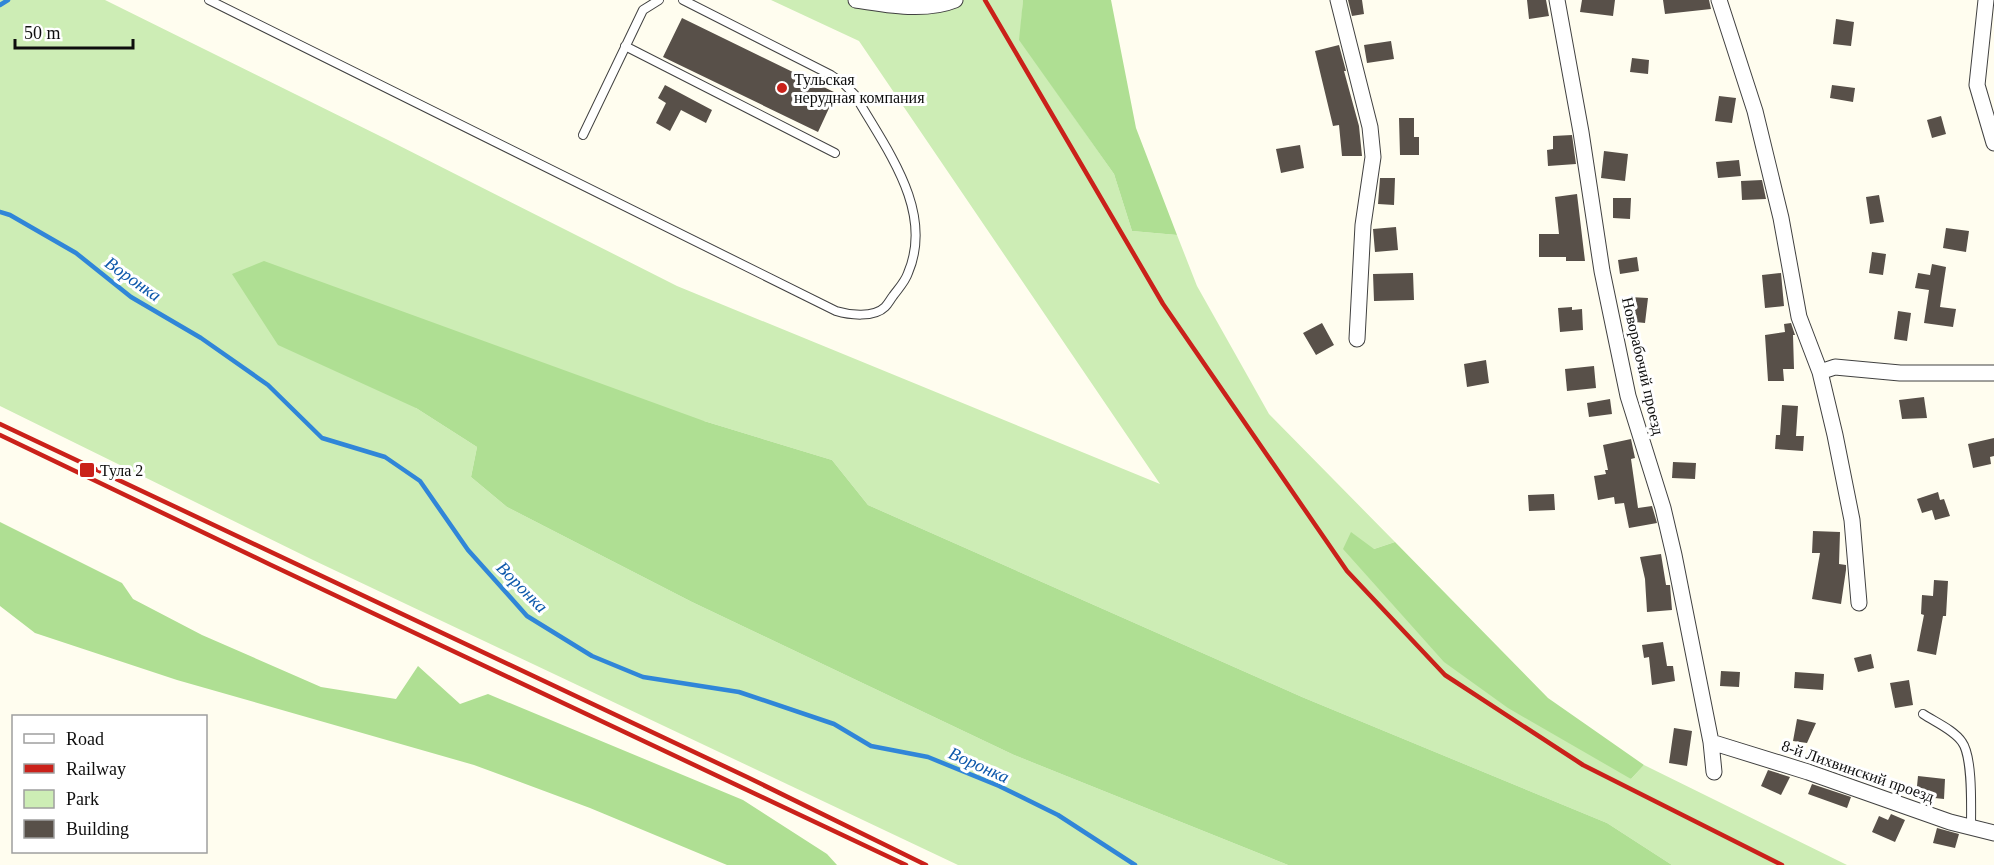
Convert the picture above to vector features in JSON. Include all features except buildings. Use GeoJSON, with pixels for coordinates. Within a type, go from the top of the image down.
{"type":"FeatureCollection","features":[{"type":"Feature","properties":{"kind":"street"},"geometry":{"type":"LineString","coordinates":[[856,0],[924,6],[936,6],[955,0]]}},
{"type":"Feature","properties":{"kind":"street"},"geometry":{"type":"LineString","coordinates":[[1338,0],[1370,127],[1373,149],[1363,225],[1357,339]]}},
{"type":"Feature","properties":{"kind":"street","name":"Новорабочий проезд"},"geometry":{"type":"LineString","coordinates":[[1557,0],[1602,271],[1628,396],[1663,508],[1674,555],[1711,742],[1714,772]]}},
{"type":"Feature","properties":{"kind":"street"},"geometry":{"type":"LineString","coordinates":[[1719,0],[1760,131],[1781,218],[1798,317],[1820,372],[1835,435],[1852,520],[1859,603]]}},
{"type":"Feature","properties":{"kind":"street"},"geometry":{"type":"LineString","coordinates":[[1986,0],[1977,85],[1987,104],[1994,143]]}},
{"type":"Feature","properties":{"kind":"street"},"geometry":{"type":"LineString","coordinates":[[1820,372],[1835,367],[1900,373],[1994,373]]}},
{"type":"Feature","properties":{"kind":"street","name":"8-й Лихвинский проезд"},"geometry":{"type":"LineString","coordinates":[[1711,742],[1808,772],[1940,819],[1994,832]]}},
{"type":"Feature","properties":{"kind":"lane"},"geometry":{"type":"LineString","coordinates":[[209,0],[836,311],[872,314],[884,309],[909,272],[915,239],[915,216],[906,186],[855,95],[831,75],[683,0]]}},
{"type":"Feature","properties":{"kind":"lane"},"geometry":{"type":"LineString","coordinates":[[583,135],[643,10],[659,0]]}},
{"type":"Feature","properties":{"kind":"lane"},"geometry":{"type":"LineString","coordinates":[[625,46],[835,153]]}},
{"type":"Feature","properties":{"kind":"lane"},"geometry":{"type":"LineString","coordinates":[[1923,714],[1955,735],[1965,746],[1971,787],[1971,827]]}},
{"type":"Feature","properties":{"kind":"green space"},"geometry":{"type":"Polygon","coordinates":[[[0,0],[105,0],[677,286],[1160,484],[859,41],[771,0],[1023,0],[1020,40],[1114,174],[1132,231],[1177,235],[1197,286],[1269,414],[1395,542],[1374,549],[1631,779],[1644,765],[1847,865],[1672,865],[1607,823],[1302,697],[868,505],[832,460],[704,421],[416,408],[477,447],[471,477],[507,507],[692,602],[1014,755],[1288,865],[958,865],[313,560],[0,406],[0,0]]]}},
{"type":"Feature","properties":{"kind":"green space"},"geometry":{"type":"Polygon","coordinates":[[[1023,0],[1111,0],[1136,128],[1177,235],[1132,231],[1114,174],[1019,40],[1023,0]]]}},
{"type":"Feature","properties":{"kind":"green space"},"geometry":{"type":"Polygon","coordinates":[[[264,261],[704,421],[832,460],[868,505],[1302,697],[1607,823],[1672,865],[1288,865],[1014,755],[692,602],[507,507],[471,477],[477,447],[416,408],[278,345],[232,274],[264,261]]]}},
{"type":"Feature","properties":{"kind":"green space"},"geometry":{"type":"Polygon","coordinates":[[[0,522],[122,583],[133,599],[202,635],[321,687],[396,699],[418,666],[460,704],[488,694],[743,800],[827,854],[837,865],[727,865],[590,808],[474,765],[177,680],[35,633],[0,606],[0,522]]]}},
{"type":"Feature","properties":{"kind":"green space"},"geometry":{"type":"Polygon","coordinates":[[[1351,532],[1374,549],[1395,542],[1548,698],[1644,765],[1631,779],[1508,708],[1444,662],[1343,549],[1351,532]]]}},
{"type":"Feature","properties":{"kind":"waterway"},"geometry":{"type":"LineString","coordinates":[[0,5],[8,0]]}},
{"type":"Feature","properties":{"kind":"waterway","name":"Воронка"},"geometry":{"type":"LineString","coordinates":[[0,212],[10,215],[76,253],[131,297],[201,338],[268,385],[322,438],[385,457],[420,481],[468,550],[527,616],[592,656],[643,677],[739,692],[834,724],[871,746],[928,757],[999,786],[1058,815],[1135,865]]}},
{"type":"Feature","properties":{"kind":"railway"},"geometry":{"type":"LineString","coordinates":[[985,0],[1163,304],[1347,571],[1445,675],[1583,765],[1782,865]]}},
{"type":"Feature","properties":{"kind":"railway"},"geometry":{"type":"LineString","coordinates":[[0,424],[747,777],[926,865]]}},
{"type":"Feature","properties":{"kind":"railway"},"geometry":{"type":"LineString","coordinates":[[0,435],[906,865]]}},
{"type":"Feature","properties":{"kind":"place","name":"Тульская нерудная компания"},"geometry":{"type":"Point","coordinates":[782,88]}},
{"type":"Feature","properties":{"kind":"place","name":"Тула 2"},"geometry":{"type":"Point","coordinates":[87,470]}}]}
